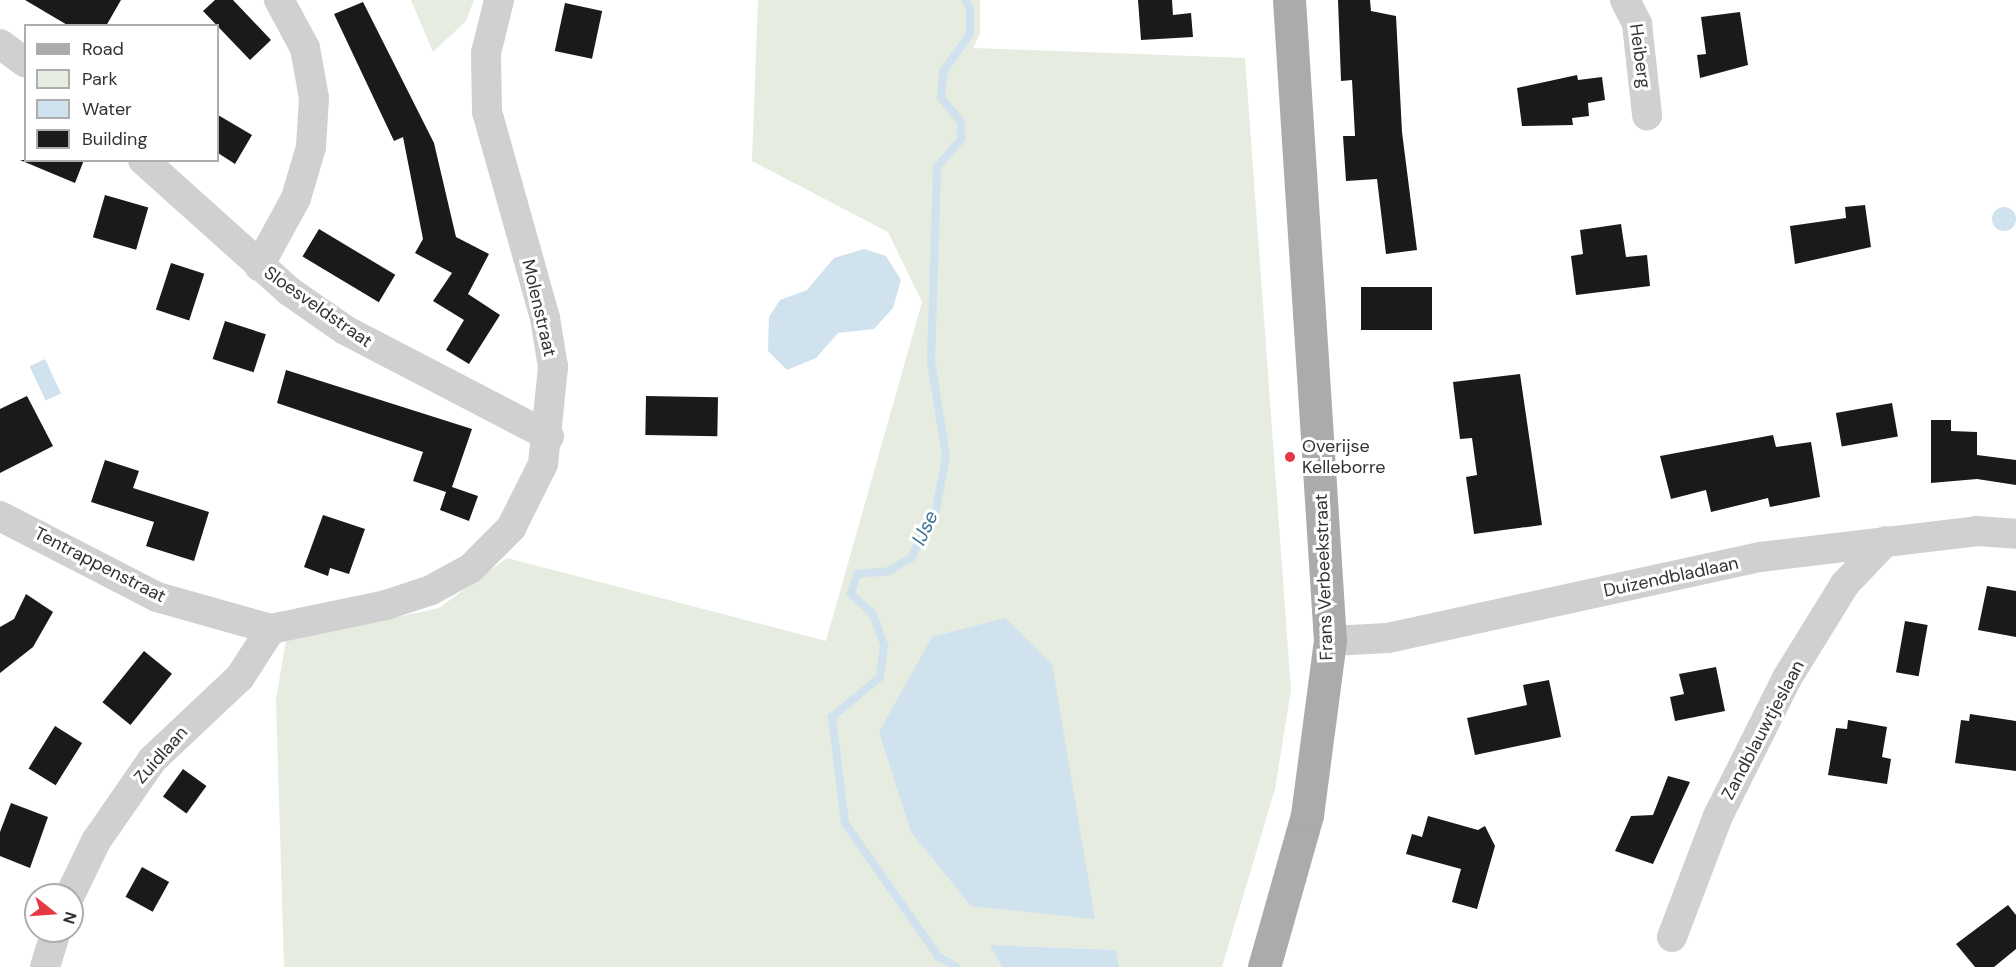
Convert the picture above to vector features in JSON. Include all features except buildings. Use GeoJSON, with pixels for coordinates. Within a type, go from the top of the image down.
{"type":"FeatureCollection","features":[{"type":"Feature","properties":{"kind":"main road","name":"Frans Verbeekstraat"},"geometry":{"type":"LineString","coordinates":[[1264,967],[1307,815],[1330,641],[1289,0]]}},
{"type":"Feature","properties":{"kind":"street"},"geometry":{"type":"LineString","coordinates":[[260,266],[296,198],[311,147],[314,98],[305,48],[279,0]]}},
{"type":"Feature","properties":{"kind":"street","name":"Molenstraat"},"geometry":{"type":"LineString","coordinates":[[271,629],[386,605],[471,568],[511,528],[535,484],[549,436],[553,367],[545,318],[487,112],[486,53],[499,0]]}},
{"type":"Feature","properties":{"kind":"street","name":"Heiberg"},"geometry":{"type":"LineString","coordinates":[[1625,0],[1637,24],[1647,115]]}},
{"type":"Feature","properties":{"kind":"street"},"geometry":{"type":"LineString","coordinates":[[0,44],[24,62]]}},
{"type":"Feature","properties":{"kind":"street","name":"Sloesveldstraat"},"geometry":{"type":"LineString","coordinates":[[145,162],[260,266],[345,330],[549,436]]}},
{"type":"Feature","properties":{"kind":"street","name":"Tentrappenstraat"},"geometry":{"type":"LineString","coordinates":[[0,516],[157,597],[271,629]]}},
{"type":"Feature","properties":{"kind":"street","name":"Duizendbladlaan"},"geometry":{"type":"LineString","coordinates":[[1330,641],[1388,638],[1760,557],[1977,531],[2016,534]]}},
{"type":"Feature","properties":{"kind":"street","name":"Zandblauwtjeslaan"},"geometry":{"type":"LineString","coordinates":[[1672,937],[1718,816],[1787,678],[1845,584],[1886,541]]}},
{"type":"Feature","properties":{"kind":"street","name":"Zuidlaan"},"geometry":{"type":"LineString","coordinates":[[76,883],[96,841],[153,760],[240,677],[271,629]]}},
{"type":"Feature","properties":{"kind":"street"},"geometry":{"type":"LineString","coordinates":[[45,967],[52,943]]}},
{"type":"Feature","properties":{"kind":"green space"},"geometry":{"type":"Polygon","coordinates":[[[411,0],[474,0],[466,21],[433,52],[411,0]]]}},
{"type":"Feature","properties":{"kind":"green space"},"geometry":{"type":"Polygon","coordinates":[[[758,0],[980,0],[980,34],[973,48],[1245,58],[1291,690],[1275,789],[1222,967],[1119,967],[1116,950],[991,945],[1002,967],[284,967],[276,699],[286,641],[439,608],[507,558],[826,641],[922,302],[888,232],[752,161],[758,0]]]}},
{"type":"Feature","properties":{"kind":"water"},"geometry":{"type":"Polygon","coordinates":[[[2004,207],[2009,208],[2015,214],[2015,224],[2009,230],[2004,231],[1999,230],[1993,224],[1992,219],[1993,214],[1999,208],[2004,207]]]}},
{"type":"Feature","properties":{"kind":"water"},"geometry":{"type":"Polygon","coordinates":[[[864,249],[886,256],[901,280],[893,308],[874,329],[838,333],[816,358],[787,370],[768,351],[769,317],[780,300],[807,290],[834,258],[864,249]]]}},
{"type":"Feature","properties":{"kind":"water"},"geometry":{"type":"Polygon","coordinates":[[[45,359],[61,393],[46,401],[30,366],[45,359]]]}},
{"type":"Feature","properties":{"kind":"water"},"geometry":{"type":"Polygon","coordinates":[[[1005,618],[1052,664],[1095,919],[971,906],[911,832],[879,732],[932,637],[1005,618]]]}},
{"type":"Feature","properties":{"kind":"water"},"geometry":{"type":"Polygon","coordinates":[[[990,945],[1116,950],[1119,967],[1002,967],[990,945]]]}},
{"type":"Feature","properties":{"kind":"waterway","name":"IJse"},"geometry":{"type":"LineString","coordinates":[[956,967],[938,956],[845,823],[832,717],[880,677],[884,645],[873,614],[851,594],[857,574],[889,571],[911,558],[936,510],[946,456],[931,361],[937,167],[961,139],[961,122],[941,97],[943,72],[970,34],[970,8],[965,0]]}},
{"type":"Feature","properties":{"kind":"place","name":"Overijse Kelleborre"},"geometry":{"type":"Point","coordinates":[1290,457]}}]}
